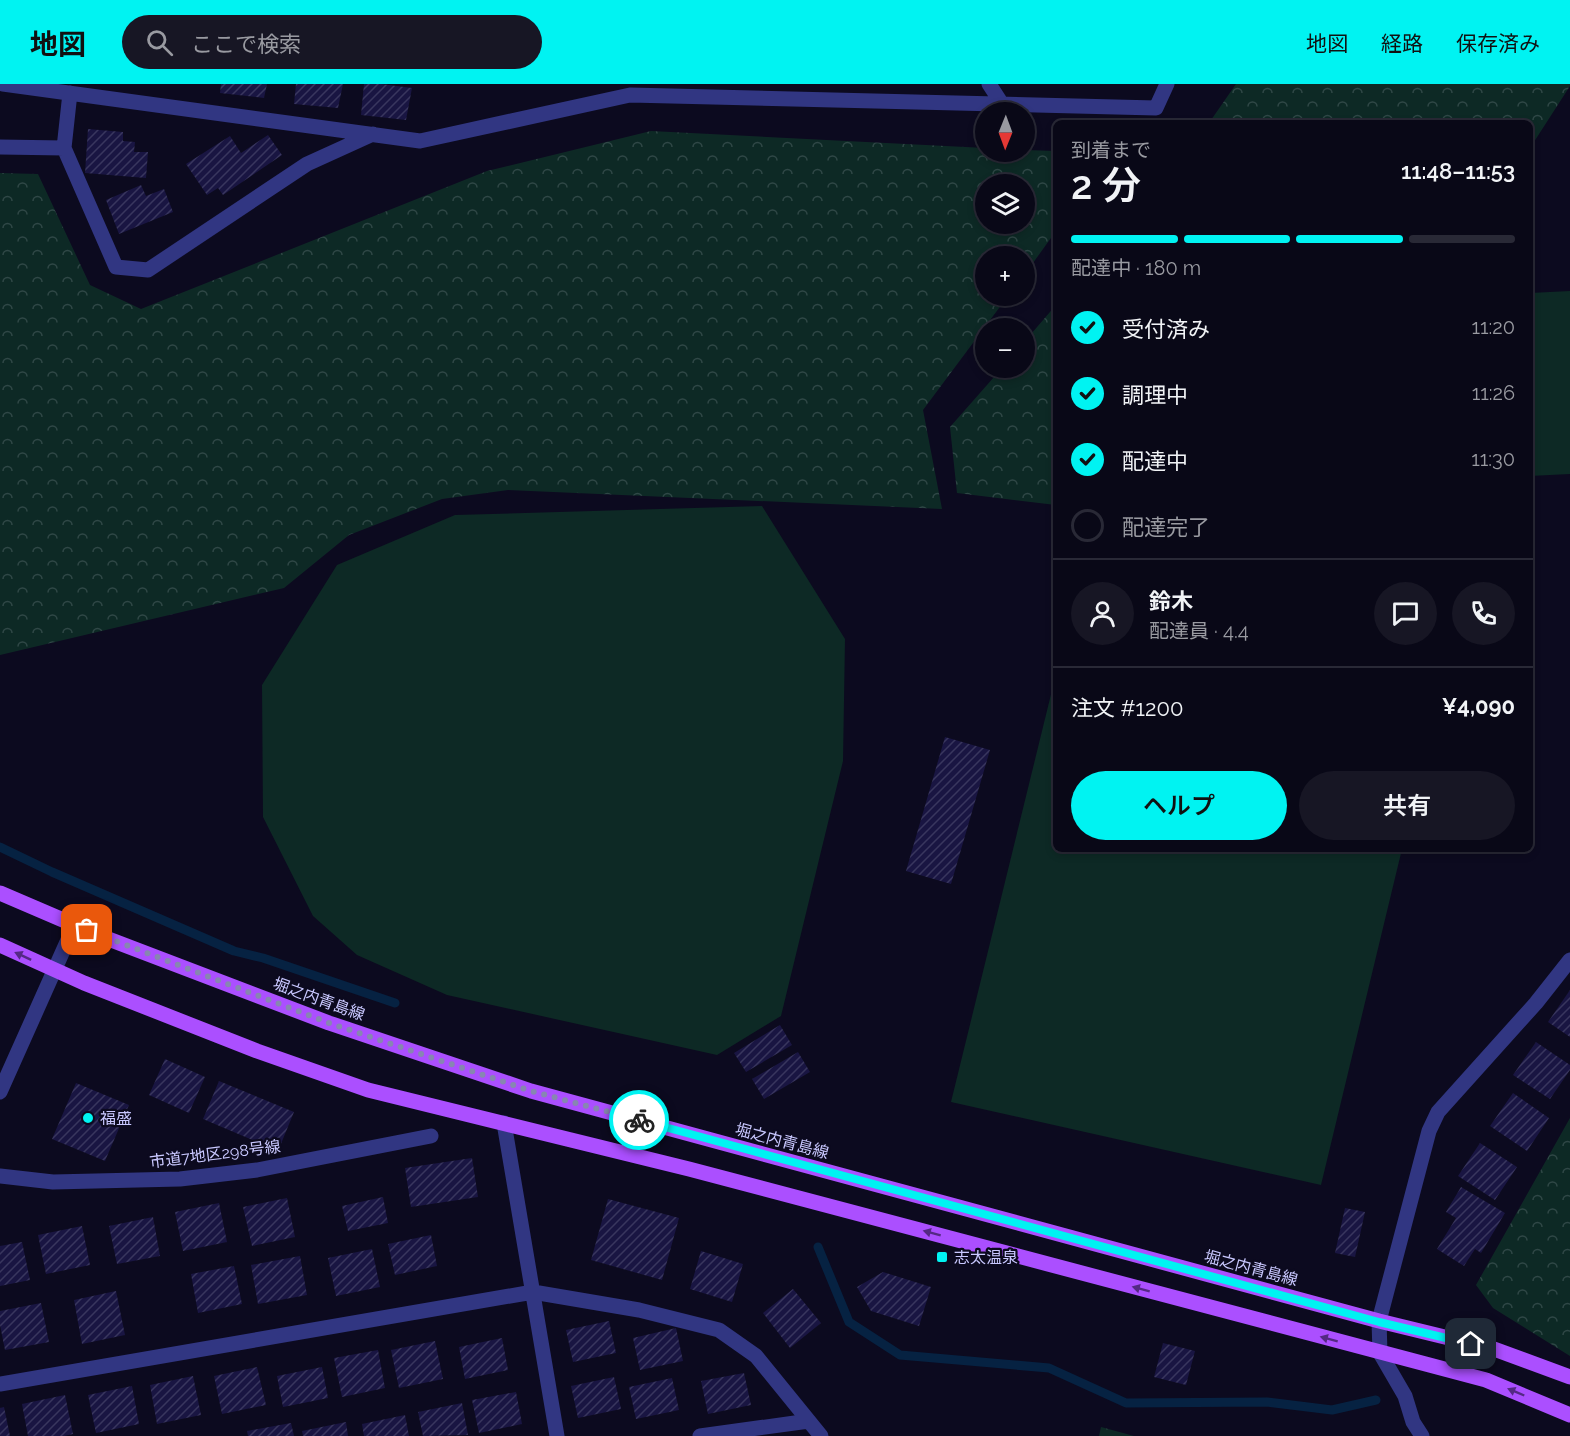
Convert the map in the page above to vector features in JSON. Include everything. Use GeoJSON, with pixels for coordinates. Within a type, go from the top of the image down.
{"type":"FeatureCollection","features":[{"type":"Feature","properties":{"kind":"main road","name":"堀之内青島線"},"geometry":{"type":"LineString","coordinates":[[0,893],[98,935],[329,1023],[531,1091],[1379,1322],[1494,1349],[1570,1377]]}},
{"type":"Feature","properties":{"kind":"main road"},"geometry":{"type":"LineString","coordinates":[[0,945],[54,970],[257,1051],[368,1090],[689,1168],[1486,1380],[1570,1415]]}},
{"type":"Feature","properties":{"kind":"street"},"geometry":{"type":"LineString","coordinates":[[3,84],[420,141],[630,95],[975,103]]}},
{"type":"Feature","properties":{"kind":"street"},"geometry":{"type":"LineString","coordinates":[[989,84],[1001,102]]}},
{"type":"Feature","properties":{"kind":"street"},"geometry":{"type":"LineString","coordinates":[[1035,105],[1156,108],[1167,84]]}},
{"type":"Feature","properties":{"kind":"street"},"geometry":{"type":"LineString","coordinates":[[70,93],[64,148],[116,267],[148,270],[308,164],[373,134]]}},
{"type":"Feature","properties":{"kind":"street"},"geometry":{"type":"LineString","coordinates":[[0,147],[64,148]]}},
{"type":"Feature","properties":{"kind":"street"},"geometry":{"type":"LineString","coordinates":[[0,1092],[75,924]]}},
{"type":"Feature","properties":{"kind":"street"},"geometry":{"type":"LineString","coordinates":[[1422,1436],[1413,1422],[1405,1396],[1380,1353],[1379,1322],[1429,1131],[1438,1113],[1536,1003],[1570,960]]}},
{"type":"Feature","properties":{"kind":"street"},"geometry":{"type":"LineString","coordinates":[[504,1123],[557,1436]]}},
{"type":"Feature","properties":{"kind":"street","name":"市道7地区298号線"},"geometry":{"type":"LineString","coordinates":[[0,1176],[54,1182],[180,1179],[257,1170],[431,1136]]}},
{"type":"Feature","properties":{"kind":"street"},"geometry":{"type":"LineString","coordinates":[[0,1384],[533,1292],[639,1310],[719,1330],[756,1356],[821,1436]]}},
{"type":"Feature","properties":{"kind":"street"},"geometry":{"type":"LineString","coordinates":[[700,1436],[809,1421]]}},
{"type":"Feature","properties":{"kind":"green space"},"geometry":{"type":"Polygon","coordinates":[[[1236,84],[1570,84],[1533,143],[1533,120],[1211,120],[1236,84]]]}},
{"type":"Feature","properties":{"kind":"green space"},"geometry":{"type":"Polygon","coordinates":[[[651,131],[975,147],[975,162],[1035,162],[1035,150],[1053,151],[1053,235],[1035,260],[1035,246],[975,246],[975,306],[1001,306],[992,318],[975,318],[975,340],[923,410],[942,509],[508,490],[442,499],[349,535],[284,588],[0,655],[0,173],[38,174],[90,285],[141,309],[487,171],[651,131]]]}},
{"type":"Feature","properties":{"kind":"green space"},"geometry":{"type":"Polygon","coordinates":[[[1570,291],[1570,474],[1533,476],[1533,293],[1570,291]]]}},
{"type":"Feature","properties":{"kind":"green space"},"geometry":{"type":"Polygon","coordinates":[[[1053,308],[1053,505],[957,493],[950,427],[993,378],[1035,378],[1035,329],[1053,308]]]}},
{"type":"Feature","properties":{"kind":"green space"},"geometry":{"type":"Polygon","coordinates":[[[762,506],[845,639],[843,761],[781,1016],[717,1055],[447,995],[357,955],[313,916],[263,817],[262,685],[337,565],[455,515],[762,506]]]}},
{"type":"Feature","properties":{"kind":"green space"},"geometry":{"type":"Polygon","coordinates":[[[1053,686],[1053,852],[1401,852],[1321,1185],[951,1102],[1053,686]]]}},
{"type":"Feature","properties":{"kind":"green space"},"geometry":{"type":"Polygon","coordinates":[[[1570,1118],[1570,1356],[1493,1308],[1476,1285],[1570,1118]]]}},
{"type":"Feature","properties":{"kind":"green space"},"geometry":{"type":"Polygon","coordinates":[[[1101,1427],[1134,1436],[1099,1436],[1101,1427]]]}},
{"type":"Feature","properties":{"kind":"building"},"geometry":{"type":"Polygon","coordinates":[[[221,84],[267,84],[264,98],[220,93],[221,84]]]}},
{"type":"Feature","properties":{"kind":"building"},"geometry":{"type":"Polygon","coordinates":[[[296,84],[343,84],[338,108],[294,104],[296,84]]]}},
{"type":"Feature","properties":{"kind":"building"},"geometry":{"type":"Polygon","coordinates":[[[364,84],[412,88],[406,120],[361,115],[364,84]]]}},
{"type":"Feature","properties":{"kind":"building"},"geometry":{"type":"Polygon","coordinates":[[[88,129],[123,132],[123,141],[135,142],[134,152],[148,152],[146,178],[85,173],[88,129]]]}},
{"type":"Feature","properties":{"kind":"building"},"geometry":{"type":"Polygon","coordinates":[[[268,135],[282,155],[223,195],[218,188],[207,195],[186,164],[230,136],[241,153],[268,135]]]}},
{"type":"Feature","properties":{"kind":"building"},"geometry":{"type":"Polygon","coordinates":[[[141,185],[146,196],[164,189],[173,212],[119,234],[106,200],[141,185]]]}},
{"type":"Feature","properties":{"kind":"building"},"geometry":{"type":"Polygon","coordinates":[[[945,737],[990,750],[951,884],[906,871],[945,737]]]}},
{"type":"Feature","properties":{"kind":"building"},"geometry":{"type":"Polygon","coordinates":[[[1570,990],[1570,1037],[1548,1022],[1570,990]]]}},
{"type":"Feature","properties":{"kind":"building"},"geometry":{"type":"Polygon","coordinates":[[[780,1025],[792,1045],[746,1072],[734,1053],[780,1025]]]}},
{"type":"Feature","properties":{"kind":"building"},"geometry":{"type":"Polygon","coordinates":[[[1536,1042],[1570,1065],[1570,1070],[1550,1099],[1513,1075],[1536,1042]]]}},
{"type":"Feature","properties":{"kind":"building"},"geometry":{"type":"Polygon","coordinates":[[[798,1052],[810,1072],[764,1099],[752,1079],[798,1052]]]}},
{"type":"Feature","properties":{"kind":"building"},"geometry":{"type":"Polygon","coordinates":[[[165,1059],[205,1077],[189,1113],[149,1095],[165,1059]]]}},
{"type":"Feature","properties":{"kind":"building"},"geometry":{"type":"Polygon","coordinates":[[[219,1081],[294,1112],[278,1151],[203,1119],[219,1081]]]}},
{"type":"Feature","properties":{"kind":"building"},"geometry":{"type":"Polygon","coordinates":[[[76,1083],[129,1105],[105,1161],[52,1139],[76,1083]]]}},
{"type":"Feature","properties":{"kind":"building"},"geometry":{"type":"Polygon","coordinates":[[[1513,1093],[1549,1118],[1527,1151],[1490,1126],[1513,1093]]]}},
{"type":"Feature","properties":{"kind":"building"},"geometry":{"type":"Polygon","coordinates":[[[1480,1143],[1517,1167],[1495,1200],[1458,1176],[1480,1143]]]}},
{"type":"Feature","properties":{"kind":"building"},"geometry":{"type":"Polygon","coordinates":[[[472,1158],[478,1197],[411,1207],[405,1168],[472,1158]]]}},
{"type":"Feature","properties":{"kind":"building"},"geometry":{"type":"Polygon","coordinates":[[[1461,1187],[1505,1213],[1481,1253],[1475,1249],[1464,1266],[1437,1249],[1456,1218],[1446,1212],[1461,1187]]]}},
{"type":"Feature","properties":{"kind":"building"},"geometry":{"type":"Polygon","coordinates":[[[383,1197],[388,1223],[348,1231],[342,1206],[383,1197]]]}},
{"type":"Feature","properties":{"kind":"building"},"geometry":{"type":"Polygon","coordinates":[[[287,1198],[295,1237],[252,1246],[243,1207],[287,1198]]]}},
{"type":"Feature","properties":{"kind":"building"},"geometry":{"type":"Polygon","coordinates":[[[608,1199],[679,1218],[662,1280],[591,1260],[608,1199]]]}},
{"type":"Feature","properties":{"kind":"building"},"geometry":{"type":"Polygon","coordinates":[[[219,1203],[227,1242],[183,1251],[175,1212],[219,1203]]]}},
{"type":"Feature","properties":{"kind":"building"},"geometry":{"type":"Polygon","coordinates":[[[1345,1208],[1365,1212],[1355,1257],[1335,1253],[1345,1208]]]}},
{"type":"Feature","properties":{"kind":"building"},"geometry":{"type":"Polygon","coordinates":[[[153,1217],[160,1256],[117,1264],[109,1226],[153,1217]]]}},
{"type":"Feature","properties":{"kind":"building"},"geometry":{"type":"Polygon","coordinates":[[[82,1226],[90,1265],[46,1274],[38,1235],[82,1226]]]}},
{"type":"Feature","properties":{"kind":"building"},"geometry":{"type":"Polygon","coordinates":[[[431,1235],[437,1266],[395,1275],[388,1244],[431,1235]]]}},
{"type":"Feature","properties":{"kind":"building"},"geometry":{"type":"Polygon","coordinates":[[[22,1242],[30,1280],[0,1286],[0,1246],[22,1242]]]}},
{"type":"Feature","properties":{"kind":"building"},"geometry":{"type":"Polygon","coordinates":[[[372,1249],[380,1287],[336,1296],[328,1258],[372,1249]]]}},
{"type":"Feature","properties":{"kind":"building"},"geometry":{"type":"Polygon","coordinates":[[[701,1251],[743,1264],[732,1302],[690,1289],[701,1251]]]}},
{"type":"Feature","properties":{"kind":"building"},"geometry":{"type":"Polygon","coordinates":[[[300,1256],[307,1295],[258,1304],[251,1265],[300,1256]]]}},
{"type":"Feature","properties":{"kind":"building"},"geometry":{"type":"Polygon","coordinates":[[[234,1266],[242,1304],[198,1313],[191,1274],[234,1266]]]}},
{"type":"Feature","properties":{"kind":"building"},"geometry":{"type":"Polygon","coordinates":[[[883,1272],[931,1287],[919,1326],[871,1311],[857,1287],[883,1272]]]}},
{"type":"Feature","properties":{"kind":"building"},"geometry":{"type":"Polygon","coordinates":[[[793,1289],[821,1323],[790,1348],[763,1313],[793,1289]]]}},
{"type":"Feature","properties":{"kind":"building"},"geometry":{"type":"Polygon","coordinates":[[[116,1291],[125,1335],[82,1344],[74,1300],[116,1291]]]}},
{"type":"Feature","properties":{"kind":"building"},"geometry":{"type":"Polygon","coordinates":[[[41,1303],[49,1342],[5,1350],[0,1311],[41,1303]]]}},
{"type":"Feature","properties":{"kind":"building"},"geometry":{"type":"Polygon","coordinates":[[[609,1321],[616,1353],[573,1362],[566,1330],[609,1321]]]}},
{"type":"Feature","properties":{"kind":"building"},"geometry":{"type":"Polygon","coordinates":[[[676,1328],[683,1361],[640,1370],[633,1338],[676,1328]]]}},
{"type":"Feature","properties":{"kind":"building"},"geometry":{"type":"Polygon","coordinates":[[[502,1338],[508,1370],[465,1379],[459,1347],[502,1338]]]}},
{"type":"Feature","properties":{"kind":"building"},"geometry":{"type":"Polygon","coordinates":[[[435,1341],[443,1379],[399,1388],[391,1350],[435,1341]]]}},
{"type":"Feature","properties":{"kind":"building"},"geometry":{"type":"Polygon","coordinates":[[[1163,1343],[1195,1351],[1186,1385],[1154,1377],[1163,1343]]]}},
{"type":"Feature","properties":{"kind":"building"},"geometry":{"type":"Polygon","coordinates":[[[378,1350],[385,1388],[342,1397],[334,1358],[378,1350]]]}},
{"type":"Feature","properties":{"kind":"building"},"geometry":{"type":"Polygon","coordinates":[[[257,1367],[266,1405],[222,1414],[214,1376],[257,1367]]]}},
{"type":"Feature","properties":{"kind":"building"},"geometry":{"type":"Polygon","coordinates":[[[322,1367],[328,1398],[283,1407],[277,1376],[322,1367]]]}},
{"type":"Feature","properties":{"kind":"building"},"geometry":{"type":"Polygon","coordinates":[[[744,1373],[751,1405],[708,1414],[701,1381],[744,1373]]]}},
{"type":"Feature","properties":{"kind":"building"},"geometry":{"type":"Polygon","coordinates":[[[193,1376],[201,1415],[157,1424],[150,1385],[193,1376]]]}},
{"type":"Feature","properties":{"kind":"building"},"geometry":{"type":"Polygon","coordinates":[[[614,1377],[621,1409],[578,1418],[571,1386],[614,1377]]]}},
{"type":"Feature","properties":{"kind":"building"},"geometry":{"type":"Polygon","coordinates":[[[672,1378],[679,1410],[636,1419],[629,1387],[672,1378]]]}},
{"type":"Feature","properties":{"kind":"building"},"geometry":{"type":"Polygon","coordinates":[[[132,1386],[139,1424],[96,1433],[88,1395],[132,1386]]]}},
{"type":"Feature","properties":{"kind":"building"},"geometry":{"type":"Polygon","coordinates":[[[516,1392],[522,1424],[479,1433],[472,1400],[516,1392]]]}},
{"type":"Feature","properties":{"kind":"building"},"geometry":{"type":"Polygon","coordinates":[[[65,1395],[73,1434],[28,1436],[22,1404],[65,1395]]]}},
{"type":"Feature","properties":{"kind":"building"},"geometry":{"type":"Polygon","coordinates":[[[462,1403],[468,1435],[423,1436],[418,1412],[462,1403]]]}},
{"type":"Feature","properties":{"kind":"building"},"geometry":{"type":"Polygon","coordinates":[[[4,1407],[10,1436],[0,1436],[0,1408],[4,1407]]]}},
{"type":"Feature","properties":{"kind":"building"},"geometry":{"type":"Polygon","coordinates":[[[405,1415],[409,1436],[364,1436],[362,1424],[405,1415]]]}},
{"type":"Feature","properties":{"kind":"building"},"geometry":{"type":"Polygon","coordinates":[[[346,1422],[348,1436],[303,1436],[302,1431],[346,1422]]]}},
{"type":"Feature","properties":{"kind":"building"},"geometry":{"type":"Polygon","coordinates":[[[291,1423],[294,1436],[248,1436],[247,1431],[291,1423]]]}},
{"type":"Feature","properties":{"kind":"waterway"},"geometry":{"type":"LineString","coordinates":[[0,847],[234,951],[263,958],[395,1003]]}},
{"type":"Feature","properties":{"kind":"waterway"},"geometry":{"type":"LineString","coordinates":[[818,1247],[849,1322],[900,1355],[1049,1368],[1126,1403],[1267,1402],[1332,1410],[1376,1400]]}},
{"type":"Feature","properties":{"kind":"way so far"},"geometry":{"type":"LineString","coordinates":[[87,930],[329,1023],[531,1091],[639,1120]]}},
{"type":"Feature","properties":{"kind":"place","name":"福盛"},"geometry":{"type":"Point","coordinates":[88,1118]}},
{"type":"Feature","properties":{"kind":"place","name":"志太温泉"},"geometry":{"type":"Point","coordinates":[942,1257]}},
{"type":"Feature","properties":{"kind":"route"},"geometry":{"type":"LineString","coordinates":[[639,1120],[1379,1322],[1471,1344]]}}]}
